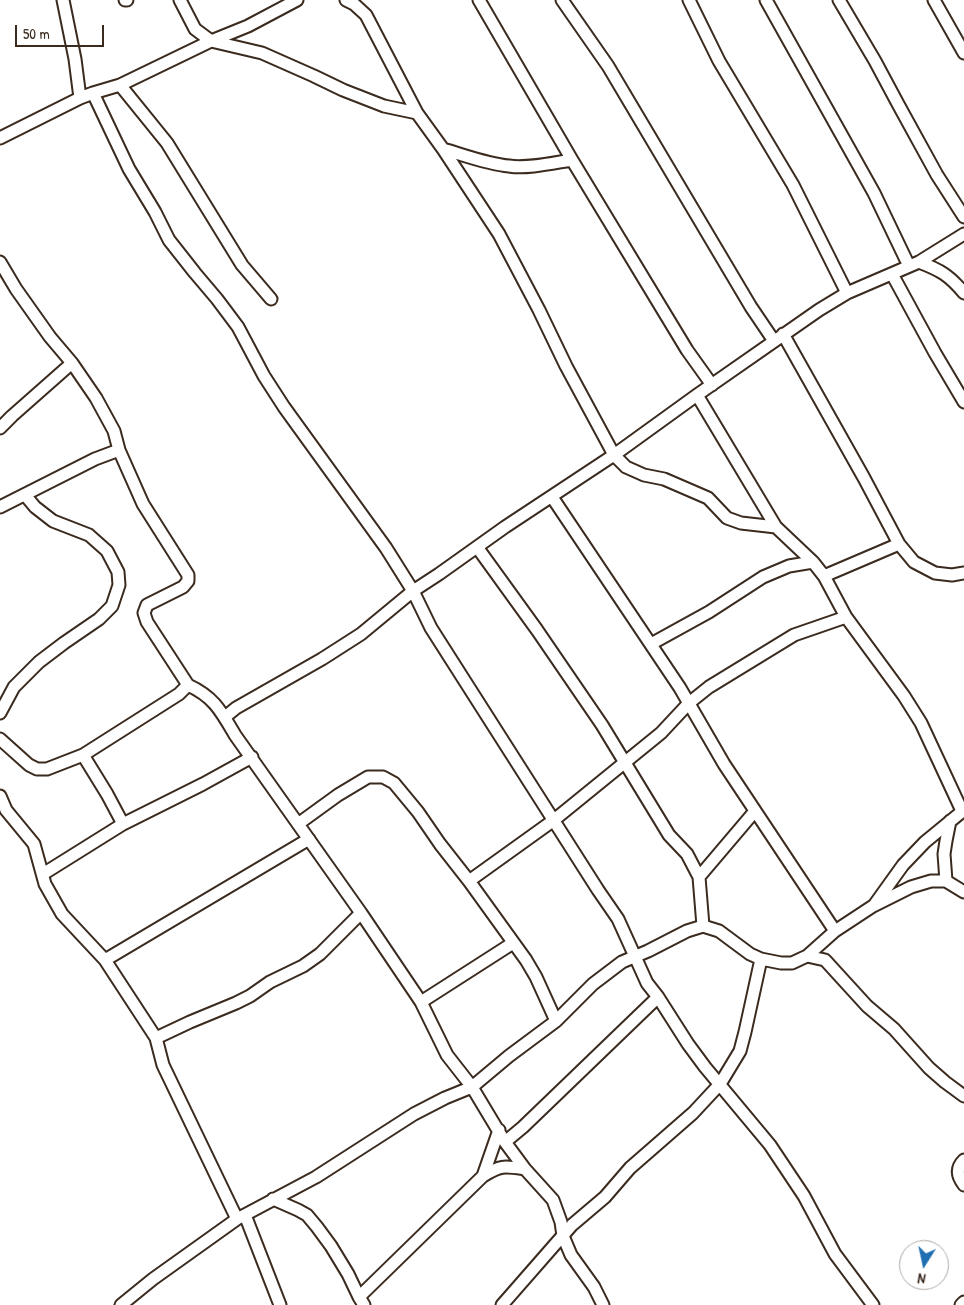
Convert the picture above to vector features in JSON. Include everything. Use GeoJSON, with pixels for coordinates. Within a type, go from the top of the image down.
{"type":"FeatureCollection","features":[{"type":"Feature","properties":{"kind":"street"},"geometry":{"type":"LineString","coordinates":[[63,0],[75,59],[80,98]]}},
{"type":"Feature","properties":{"kind":"street"},"geometry":{"type":"LineString","coordinates":[[180,0],[195,29],[212,41],[262,53],[343,90],[384,106],[417,113]]}},
{"type":"Feature","properties":{"kind":"street"},"geometry":{"type":"LineString","coordinates":[[0,138],[93,92],[120,85],[248,26],[282,3],[297,0]]}},
{"type":"Feature","properties":{"kind":"street"},"geometry":{"type":"LineString","coordinates":[[346,0],[366,14],[417,113],[499,234],[614,455],[626,467],[644,475],[664,479],[708,498],[727,518],[741,523],[776,527]]}},
{"type":"Feature","properties":{"kind":"street"},"geometry":{"type":"LineString","coordinates":[[479,0],[572,160],[687,350],[712,386]]}},
{"type":"Feature","properties":{"kind":"street"},"geometry":{"type":"LineString","coordinates":[[562,0],[608,66],[751,307],[774,341]]}},
{"type":"Feature","properties":{"kind":"street"},"geometry":{"type":"LineString","coordinates":[[689,0],[720,61],[793,185],[847,293]]}},
{"type":"Feature","properties":{"kind":"street"},"geometry":{"type":"LineString","coordinates":[[766,0],[914,264],[944,273],[964,293]]}},
{"type":"Feature","properties":{"kind":"street"},"geometry":{"type":"LineString","coordinates":[[839,0],[876,61],[898,104],[964,217]]}},
{"type":"Feature","properties":{"kind":"street"},"geometry":{"type":"LineString","coordinates":[[934,0],[964,53]]}},
{"type":"Feature","properties":{"kind":"street"},"geometry":{"type":"LineString","coordinates":[[120,85],[167,143],[242,264],[271,299]]}},
{"type":"Feature","properties":{"kind":"street"},"geometry":{"type":"LineString","coordinates":[[93,92],[129,169],[155,212],[169,240],[218,298],[238,326],[264,376],[284,407],[386,548],[412,591],[431,628],[618,919],[648,983],[705,1067],[770,1145],[804,1196],[835,1254],[873,1305]]}},
{"type":"Feature","properties":{"kind":"street"},"geometry":{"type":"LineString","coordinates":[[443,149],[509,166],[546,164],[572,160]]}},
{"type":"Feature","properties":{"kind":"street"},"geometry":{"type":"LineString","coordinates":[[225,717],[236,708],[353,639],[412,591],[614,455],[696,395],[712,386],[819,310],[847,293],[914,264],[964,234]]}},
{"type":"Feature","properties":{"kind":"street"},"geometry":{"type":"LineString","coordinates":[[0,262],[16,289],[96,398],[114,431],[119,450],[144,504],[188,575],[188,581],[183,587],[147,605],[144,613],[147,622],[188,685],[210,698],[225,717],[235,735],[361,914],[420,1002],[447,1055],[472,1087],[525,1170],[553,1200],[561,1222],[563,1236],[571,1255],[594,1287],[603,1305]]}},
{"type":"Feature","properties":{"kind":"street"},"geometry":{"type":"LineString","coordinates":[[892,274],[935,354],[964,402]]}},
{"type":"Feature","properties":{"kind":"street"},"geometry":{"type":"LineString","coordinates":[[783,334],[899,544],[914,562],[935,573],[952,575],[964,572]]}},
{"type":"Feature","properties":{"kind":"street"},"geometry":{"type":"LineString","coordinates":[[0,428],[72,363]]}},
{"type":"Feature","properties":{"kind":"street"},"geometry":{"type":"LineString","coordinates":[[696,395],[776,527],[813,562],[824,576],[846,617],[899,689],[921,723],[963,810],[925,842],[903,865],[873,906]]}},
{"type":"Feature","properties":{"kind":"street"},"geometry":{"type":"LineString","coordinates":[[0,507],[96,459],[119,450]]}},
{"type":"Feature","properties":{"kind":"street"},"geometry":{"type":"LineString","coordinates":[[0,713],[14,687],[39,662],[99,619],[112,606],[119,586],[118,572],[107,551],[89,535],[53,521],[35,507],[25,495]]}},
{"type":"Feature","properties":{"kind":"street"},"geometry":{"type":"LineString","coordinates":[[552,497],[651,644],[689,703],[724,764],[835,931]]}},
{"type":"Feature","properties":{"kind":"street"},"geometry":{"type":"LineString","coordinates":[[824,576],[899,544]]}},
{"type":"Feature","properties":{"kind":"street"},"geometry":{"type":"LineString","coordinates":[[477,546],[586,701],[669,835],[687,854],[698,877],[702,926]]}},
{"type":"Feature","properties":{"kind":"street"},"geometry":{"type":"LineString","coordinates":[[651,644],[709,612],[763,577],[789,566],[813,562]]}},
{"type":"Feature","properties":{"kind":"street"},"geometry":{"type":"LineString","coordinates":[[469,881],[554,820],[661,733],[689,703],[709,687],[794,635],[846,617]]}},
{"type":"Feature","properties":{"kind":"street"},"geometry":{"type":"LineString","coordinates":[[0,740],[29,765],[37,769],[47,769],[83,755],[179,694],[188,685]]}},
{"type":"Feature","properties":{"kind":"street"},"geometry":{"type":"LineString","coordinates":[[83,755],[123,824]]}},
{"type":"Feature","properties":{"kind":"street"},"geometry":{"type":"LineString","coordinates":[[42,874],[123,824],[252,757]]}},
{"type":"Feature","properties":{"kind":"street"},"geometry":{"type":"LineString","coordinates":[[298,824],[338,795],[368,777],[383,777],[394,783],[418,812],[526,960],[556,1021]]}},
{"type":"Feature","properties":{"kind":"street"},"geometry":{"type":"LineString","coordinates":[[0,796],[6,810],[34,844],[45,884],[62,914],[105,960],[156,1038],[163,1065],[241,1217],[270,1278],[280,1305]]}},
{"type":"Feature","properties":{"kind":"street"},"geometry":{"type":"LineString","coordinates":[[698,877],[755,810]]}},
{"type":"Feature","properties":{"kind":"street"},"geometry":{"type":"LineString","coordinates":[[946,881],[944,854],[950,821]]}},
{"type":"Feature","properties":{"kind":"street"},"geometry":{"type":"LineString","coordinates":[[105,960],[309,839]]}},
{"type":"Feature","properties":{"kind":"street"},"geometry":{"type":"LineString","coordinates":[[120,1305],[152,1279],[241,1217],[316,1177],[414,1114],[472,1087],[509,1056],[556,1021],[593,984],[622,962],[648,951],[687,930],[702,926],[719,931],[750,954],[761,959],[792,963],[807,956],[835,931],[873,906],[910,887],[931,881],[946,881],[964,892]]}},
{"type":"Feature","properties":{"kind":"street"},"geometry":{"type":"LineString","coordinates":[[156,1038],[243,1000],[270,982],[303,966],[320,954],[361,914]]}},
{"type":"Feature","properties":{"kind":"street"},"geometry":{"type":"LineString","coordinates":[[823,942],[825,960]]}},
{"type":"Feature","properties":{"kind":"street"},"geometry":{"type":"LineString","coordinates":[[420,1002],[514,943]]}},
{"type":"Feature","properties":{"kind":"street"},"geometry":{"type":"LineString","coordinates":[[807,956],[825,960],[867,1006],[894,1029],[929,1068],[964,1096]]}},
{"type":"Feature","properties":{"kind":"street"},"geometry":{"type":"LineString","coordinates":[[502,1305],[572,1225],[605,1197],[630,1168],[693,1113],[720,1084],[740,1050],[761,959]]}},
{"type":"Feature","properties":{"kind":"street"},"geometry":{"type":"LineString","coordinates":[[506,1142],[523,1128],[658,996]]}},
{"type":"Feature","properties":{"kind":"street"},"geometry":{"type":"LineString","coordinates":[[484,1176],[499,1130]]}},
{"type":"Feature","properties":{"kind":"street"},"geometry":{"type":"LineString","coordinates":[[964,1160],[958,1169],[958,1173],[964,1185]]}},
{"type":"Feature","properties":{"kind":"street"},"geometry":{"type":"LineString","coordinates":[[273,1199],[307,1215],[331,1246],[348,1274],[361,1301],[484,1176],[497,1168],[525,1170]]}},
{"type":"Feature","properties":{"kind":"street"},"geometry":{"type":"LineString","coordinates":[[960,1305],[964,1302]]}}]}
